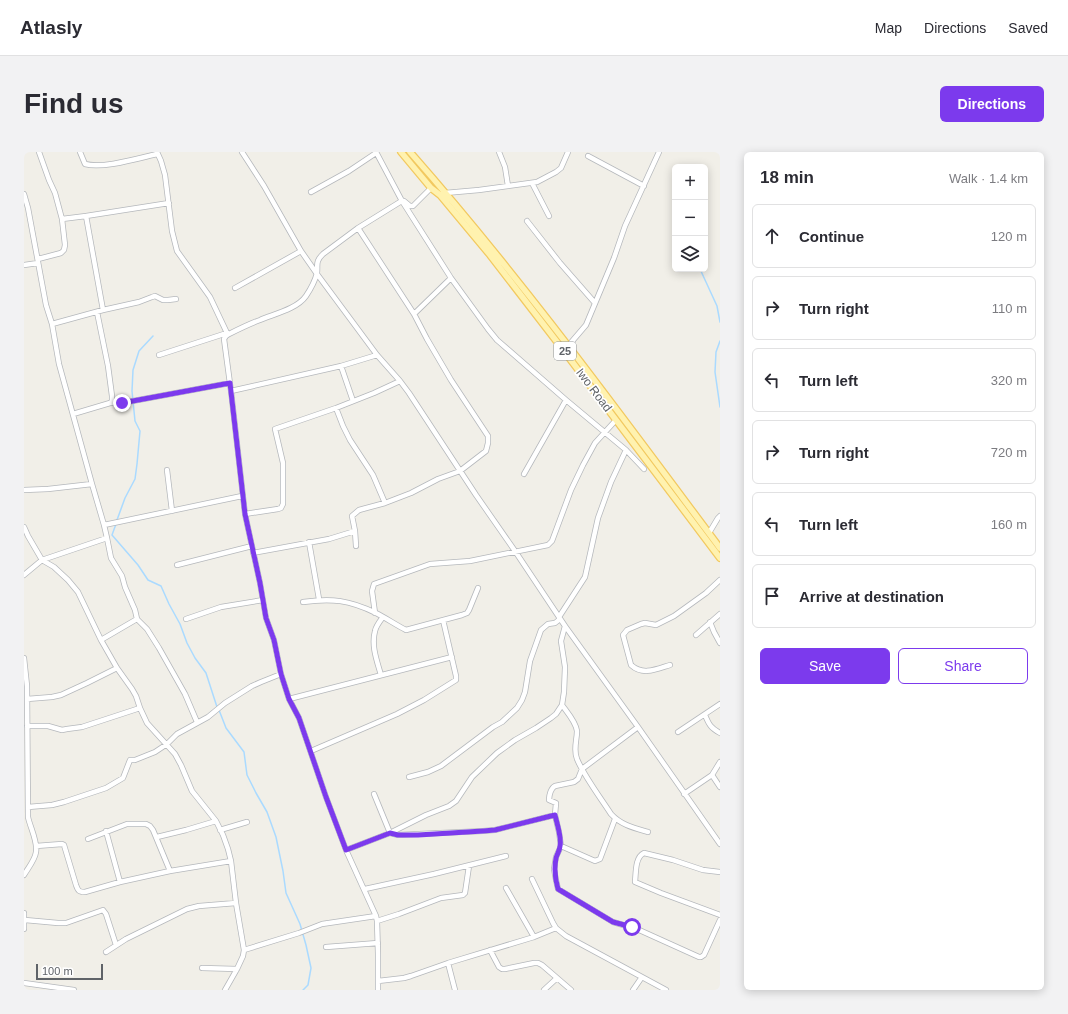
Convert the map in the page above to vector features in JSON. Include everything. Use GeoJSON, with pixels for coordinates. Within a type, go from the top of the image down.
{"type":"FeatureCollection","features":[{"type":"Feature","properties":{"kind":"main road","name":"Iwo Road"},"geometry":{"type":"LineString","coordinates":[[401,152],[431,188],[440,195],[491,253],[568,346],[720,548]]}},
{"type":"Feature","properties":{"kind":"main road","name":"Iwo Road"},"geometry":{"type":"LineString","coordinates":[[410,152],[445,193],[491,253],[720,558]]}},
{"type":"Feature","properties":{"kind":"street"},"geometry":{"type":"LineString","coordinates":[[24,265],[61,253],[64,250],[65,245],[62,219],[55,193],[39,152]]}},
{"type":"Feature","properties":{"kind":"street"},"geometry":{"type":"LineString","coordinates":[[80,152],[85,164],[94,166],[123,162],[157,153],[165,175],[172,231],[177,251],[210,297],[226,335],[224,342],[231,391],[242,496],[268,623],[278,653],[281,674],[289,699],[299,718],[346,850],[365,889],[377,919],[378,990]]}},
{"type":"Feature","properties":{"kind":"street"},"geometry":{"type":"LineString","coordinates":[[242,152],[264,186],[301,251],[377,355],[409,393],[565,626],[720,844]]}},
{"type":"Feature","properties":{"kind":"street"},"geometry":{"type":"LineString","coordinates":[[311,192],[349,171],[376,152],[402,201],[451,278],[497,340],[626,450],[644,469]]}},
{"type":"Feature","properties":{"kind":"street"},"geometry":{"type":"LineString","coordinates":[[499,152],[505,167],[508,186]]}},
{"type":"Feature","properties":{"kind":"street"},"geometry":{"type":"LineString","coordinates":[[445,193],[537,182],[561,168],[568,152]]}},
{"type":"Feature","properties":{"kind":"street"},"geometry":{"type":"LineString","coordinates":[[568,346],[586,325],[625,226],[659,152]]}},
{"type":"Feature","properties":{"kind":"street"},"geometry":{"type":"LineString","coordinates":[[588,156],[644,186]]}},
{"type":"Feature","properties":{"kind":"street"},"geometry":{"type":"LineString","coordinates":[[532,183],[549,216]]}},
{"type":"Feature","properties":{"kind":"street"},"geometry":{"type":"LineString","coordinates":[[402,201],[410,206],[414,206],[431,188]]}},
{"type":"Feature","properties":{"kind":"street"},"geometry":{"type":"LineString","coordinates":[[24,194],[46,305],[52,324],[59,364],[104,525],[111,558],[122,576],[137,619],[147,629],[159,648],[185,694],[197,722]]}},
{"type":"Feature","properties":{"kind":"street"},"geometry":{"type":"LineString","coordinates":[[159,355],[226,335],[301,302],[312,286],[317,274],[318,259],[323,254],[358,228],[402,201]]}},
{"type":"Feature","properties":{"kind":"street"},"geometry":{"type":"LineString","coordinates":[[62,219],[169,203]]}},
{"type":"Feature","properties":{"kind":"street"},"geometry":{"type":"LineString","coordinates":[[86,216],[103,310]]}},
{"type":"Feature","properties":{"kind":"street"},"geometry":{"type":"LineString","coordinates":[[527,221],[595,303]]}},
{"type":"Feature","properties":{"kind":"street"},"geometry":{"type":"LineString","coordinates":[[356,546],[352,516],[355,513],[359,510],[411,493],[460,471],[486,451],[488,443],[488,436],[451,380],[414,314],[358,228]]}},
{"type":"Feature","properties":{"kind":"street"},"geometry":{"type":"LineString","coordinates":[[235,288],[301,251]]}},
{"type":"Feature","properties":{"kind":"street"},"geometry":{"type":"LineString","coordinates":[[414,314],[451,278]]}},
{"type":"Feature","properties":{"kind":"street"},"geometry":{"type":"LineString","coordinates":[[52,324],[139,302],[155,296],[163,300],[176,299]]}},
{"type":"Feature","properties":{"kind":"street"},"geometry":{"type":"LineString","coordinates":[[97,312],[108,366],[112,396],[112,401],[110,403]]}},
{"type":"Feature","properties":{"kind":"street"},"geometry":{"type":"LineString","coordinates":[[231,391],[341,366],[377,355]]}},
{"type":"Feature","properties":{"kind":"street"},"geometry":{"type":"LineString","coordinates":[[341,366],[353,401]]}},
{"type":"Feature","properties":{"kind":"street"},"geometry":{"type":"LineString","coordinates":[[245,514],[278,509],[281,508],[283,504],[284,472],[275,428],[336,408],[400,381]]}},
{"type":"Feature","properties":{"kind":"street"},"geometry":{"type":"LineString","coordinates":[[73,414],[110,403],[122,403],[230,383]]}},
{"type":"Feature","properties":{"kind":"street"},"geometry":{"type":"LineString","coordinates":[[524,474],[566,400]]}},
{"type":"Feature","properties":{"kind":"street"},"geometry":{"type":"LineString","coordinates":[[336,408],[350,440],[373,475],[385,502]]}},
{"type":"Feature","properties":{"kind":"street"},"geometry":{"type":"LineString","coordinates":[[375,613],[372,590],[374,584],[430,564],[470,561],[487,558],[548,544],[552,541],[563,515],[571,490],[594,443],[616,420]]}},
{"type":"Feature","properties":{"kind":"street"},"geometry":{"type":"LineString","coordinates":[[409,777],[428,772],[440,766],[502,722],[517,708],[525,692],[530,661],[540,630],[548,624],[554,623],[560,618],[585,576],[598,518],[611,482],[626,450]]}},
{"type":"Feature","properties":{"kind":"street"},"geometry":{"type":"LineString","coordinates":[[167,470],[172,511]]}},
{"type":"Feature","properties":{"kind":"street"},"geometry":{"type":"LineString","coordinates":[[24,490],[92,484]]}},
{"type":"Feature","properties":{"kind":"street"},"geometry":{"type":"LineString","coordinates":[[104,525],[242,496]]}},
{"type":"Feature","properties":{"kind":"street"},"geometry":{"type":"LineString","coordinates":[[709,534],[720,516]]}},
{"type":"Feature","properties":{"kind":"street"},"geometry":{"type":"LineString","coordinates":[[24,527],[42,560],[54,567],[78,592],[101,640],[117,668],[136,696],[147,723],[167,744],[181,765],[192,791],[216,821],[220,830],[228,849],[231,862],[244,950],[243,956],[226,990]]}},
{"type":"Feature","properties":{"kind":"street"},"geometry":{"type":"LineString","coordinates":[[253,553],[330,539],[355,531]]}},
{"type":"Feature","properties":{"kind":"street"},"geometry":{"type":"LineString","coordinates":[[24,575],[42,560],[107,538]]}},
{"type":"Feature","properties":{"kind":"street"},"geometry":{"type":"LineString","coordinates":[[309,542],[319,599]]}},
{"type":"Feature","properties":{"kind":"street"},"geometry":{"type":"LineString","coordinates":[[177,565],[252,546]]}},
{"type":"Feature","properties":{"kind":"street"},"geometry":{"type":"LineString","coordinates":[[670,665],[648,672],[635,668],[631,665],[623,635],[627,630],[641,624],[645,623],[656,625],[674,616],[706,593],[720,580]]}},
{"type":"Feature","properties":{"kind":"street"},"geometry":{"type":"LineString","coordinates":[[303,602],[319,599],[332,599],[346,602],[375,613],[406,630],[467,613],[478,588]]}},
{"type":"Feature","properties":{"kind":"street"},"geometry":{"type":"LineString","coordinates":[[186,619],[221,607],[263,600]]}},
{"type":"Feature","properties":{"kind":"street"},"geometry":{"type":"LineString","coordinates":[[696,635],[720,614]]}},
{"type":"Feature","properties":{"kind":"street"},"geometry":{"type":"LineString","coordinates":[[381,675],[373,642],[375,630],[383,617]]}},
{"type":"Feature","properties":{"kind":"street"},"geometry":{"type":"LineString","coordinates":[[101,640],[137,619]]}},
{"type":"Feature","properties":{"kind":"street"},"geometry":{"type":"LineString","coordinates":[[310,751],[397,714],[454,683],[456,676],[444,620]]}},
{"type":"Feature","properties":{"kind":"street"},"geometry":{"type":"LineString","coordinates":[[710,622],[720,643]]}},
{"type":"Feature","properties":{"kind":"street"},"geometry":{"type":"LineString","coordinates":[[346,850],[390,833],[426,815],[449,806],[456,801],[472,777],[497,753],[551,718],[562,705],[564,692],[565,667],[560,641],[565,626]]}},
{"type":"Feature","properties":{"kind":"street"},"geometry":{"type":"LineString","coordinates":[[289,699],[452,657]]}},
{"type":"Feature","properties":{"kind":"street"},"geometry":{"type":"LineString","coordinates":[[24,658],[26,687],[28,807],[26,823],[36,846],[34,858],[24,875]]}},
{"type":"Feature","properties":{"kind":"street"},"geometry":{"type":"LineString","coordinates":[[26,697],[52,697],[61,695],[117,668]]}},
{"type":"Feature","properties":{"kind":"street"},"geometry":{"type":"LineString","coordinates":[[28,807],[52,805],[106,788],[123,778],[130,760],[135,760],[155,752],[167,744],[177,734],[212,714],[226,703],[261,682],[281,674]]}},
{"type":"Feature","properties":{"kind":"street"},"geometry":{"type":"LineString","coordinates":[[678,732],[720,704]]}},
{"type":"Feature","properties":{"kind":"street"},"geometry":{"type":"LineString","coordinates":[[562,705],[575,724],[577,730],[575,752],[577,758],[582,769],[611,814],[622,824],[648,832]]}},
{"type":"Feature","properties":{"kind":"street"},"geometry":{"type":"LineString","coordinates":[[27,726],[48,726],[62,730],[82,727],[140,708]]}},
{"type":"Feature","properties":{"kind":"street"},"geometry":{"type":"LineString","coordinates":[[704,715],[708,724],[720,733]]}},
{"type":"Feature","properties":{"kind":"street"},"geometry":{"type":"LineString","coordinates":[[638,727],[582,769],[578,779],[574,782],[555,786],[552,789],[549,800],[556,803],[555,815],[559,832],[560,846],[554,869],[558,889],[613,922],[637,928],[699,957],[704,955],[720,920]]}},
{"type":"Feature","properties":{"kind":"street"},"geometry":{"type":"LineString","coordinates":[[684,794],[712,775],[720,762]]}},
{"type":"Feature","properties":{"kind":"street"},"geometry":{"type":"LineString","coordinates":[[712,775],[720,787]]}},
{"type":"Feature","properties":{"kind":"street"},"geometry":{"type":"LineString","coordinates":[[374,794],[390,833]]}},
{"type":"Feature","properties":{"kind":"street"},"geometry":{"type":"LineString","coordinates":[[390,833],[398,835],[418,835],[495,830],[555,815]]}},
{"type":"Feature","properties":{"kind":"street"},"geometry":{"type":"LineString","coordinates":[[560,846],[595,861],[598,860],[600,859],[615,819]]}},
{"type":"Feature","properties":{"kind":"street"},"geometry":{"type":"LineString","coordinates":[[157,837],[216,821]]}},
{"type":"Feature","properties":{"kind":"street"},"geometry":{"type":"LineString","coordinates":[[220,830],[247,822]]}},
{"type":"Feature","properties":{"kind":"street"},"geometry":{"type":"LineString","coordinates":[[88,839],[127,824],[146,824],[150,826],[157,837],[170,872]]}},
{"type":"Feature","properties":{"kind":"street"},"geometry":{"type":"LineString","coordinates":[[106,831],[120,882]]}},
{"type":"Feature","properties":{"kind":"street"},"geometry":{"type":"LineString","coordinates":[[36,846],[64,845],[77,890],[80,892],[170,872],[231,862]]}},
{"type":"Feature","properties":{"kind":"street"},"geometry":{"type":"LineString","coordinates":[[720,872],[703,870],[673,860],[644,853],[639,856],[635,882],[720,915]]}},
{"type":"Feature","properties":{"kind":"street"},"geometry":{"type":"LineString","coordinates":[[365,889],[469,866],[506,856]]}},
{"type":"Feature","properties":{"kind":"street"},"geometry":{"type":"LineString","coordinates":[[244,950],[299,934],[322,924],[377,919],[399,914],[441,898],[462,895],[465,893],[469,866]]}},
{"type":"Feature","properties":{"kind":"street"},"geometry":{"type":"LineString","coordinates":[[532,878],[556,928],[566,936],[666,990]]}},
{"type":"Feature","properties":{"kind":"street"},"geometry":{"type":"LineString","coordinates":[[506,888],[534,937]]}},
{"type":"Feature","properties":{"kind":"street"},"geometry":{"type":"LineString","coordinates":[[106,952],[116,945],[187,909],[199,906],[236,903]]}},
{"type":"Feature","properties":{"kind":"street"},"geometry":{"type":"LineString","coordinates":[[25,920],[66,923],[103,910],[106,914],[116,945]]}},
{"type":"Feature","properties":{"kind":"street"},"geometry":{"type":"LineString","coordinates":[[24,913],[24,929]]}},
{"type":"Feature","properties":{"kind":"street"},"geometry":{"type":"LineString","coordinates":[[378,981],[404,978],[534,937],[556,928]]}},
{"type":"Feature","properties":{"kind":"street"},"geometry":{"type":"LineString","coordinates":[[326,947],[378,943]]}},
{"type":"Feature","properties":{"kind":"street"},"geometry":{"type":"LineString","coordinates":[[490,950],[499,967],[502,969],[538,963],[571,990]]}},
{"type":"Feature","properties":{"kind":"street"},"geometry":{"type":"LineString","coordinates":[[448,963],[455,990]]}},
{"type":"Feature","properties":{"kind":"street"},"geometry":{"type":"LineString","coordinates":[[202,968],[237,969]]}},
{"type":"Feature","properties":{"kind":"street"},"geometry":{"type":"LineString","coordinates":[[633,990],[642,977]]}},
{"type":"Feature","properties":{"kind":"street"},"geometry":{"type":"LineString","coordinates":[[544,990],[557,978]]}},
{"type":"Feature","properties":{"kind":"street"},"geometry":{"type":"LineString","coordinates":[[24,983],[74,990]]}},
{"type":"Feature","properties":{"kind":"waterway"},"geometry":{"type":"LineString","coordinates":[[701,272],[717,306],[720,322]]}},
{"type":"Feature","properties":{"kind":"waterway"},"geometry":{"type":"LineString","coordinates":[[117,520],[125,498],[135,479],[137,464],[140,431],[135,421],[132,391],[133,370],[139,351],[153,336]]}},
{"type":"Feature","properties":{"kind":"waterway"},"geometry":{"type":"LineString","coordinates":[[720,341],[716,352],[715,372],[720,407]]}},
{"type":"Feature","properties":{"kind":"waterway"},"geometry":{"type":"LineString","coordinates":[[116,524],[112,535],[138,565],[148,580],[161,586],[180,624],[187,643],[195,658],[206,673],[217,707]]}},
{"type":"Feature","properties":{"kind":"waterway"},"geometry":{"type":"LineString","coordinates":[[219,710],[226,728],[244,752],[247,775],[267,812],[276,837],[286,893],[300,924],[311,968],[308,985],[303,990]]}},
{"type":"Feature","properties":{"kind":"route"},"geometry":{"type":"LineString","coordinates":[[122,403],[230,383],[245,514],[266,618],[278,653],[281,674],[290,703],[299,718],[346,850],[390,833],[398,835],[418,835],[495,830],[555,815],[559,832],[560,846],[554,869],[558,889],[613,922],[632,927]]}}]}
